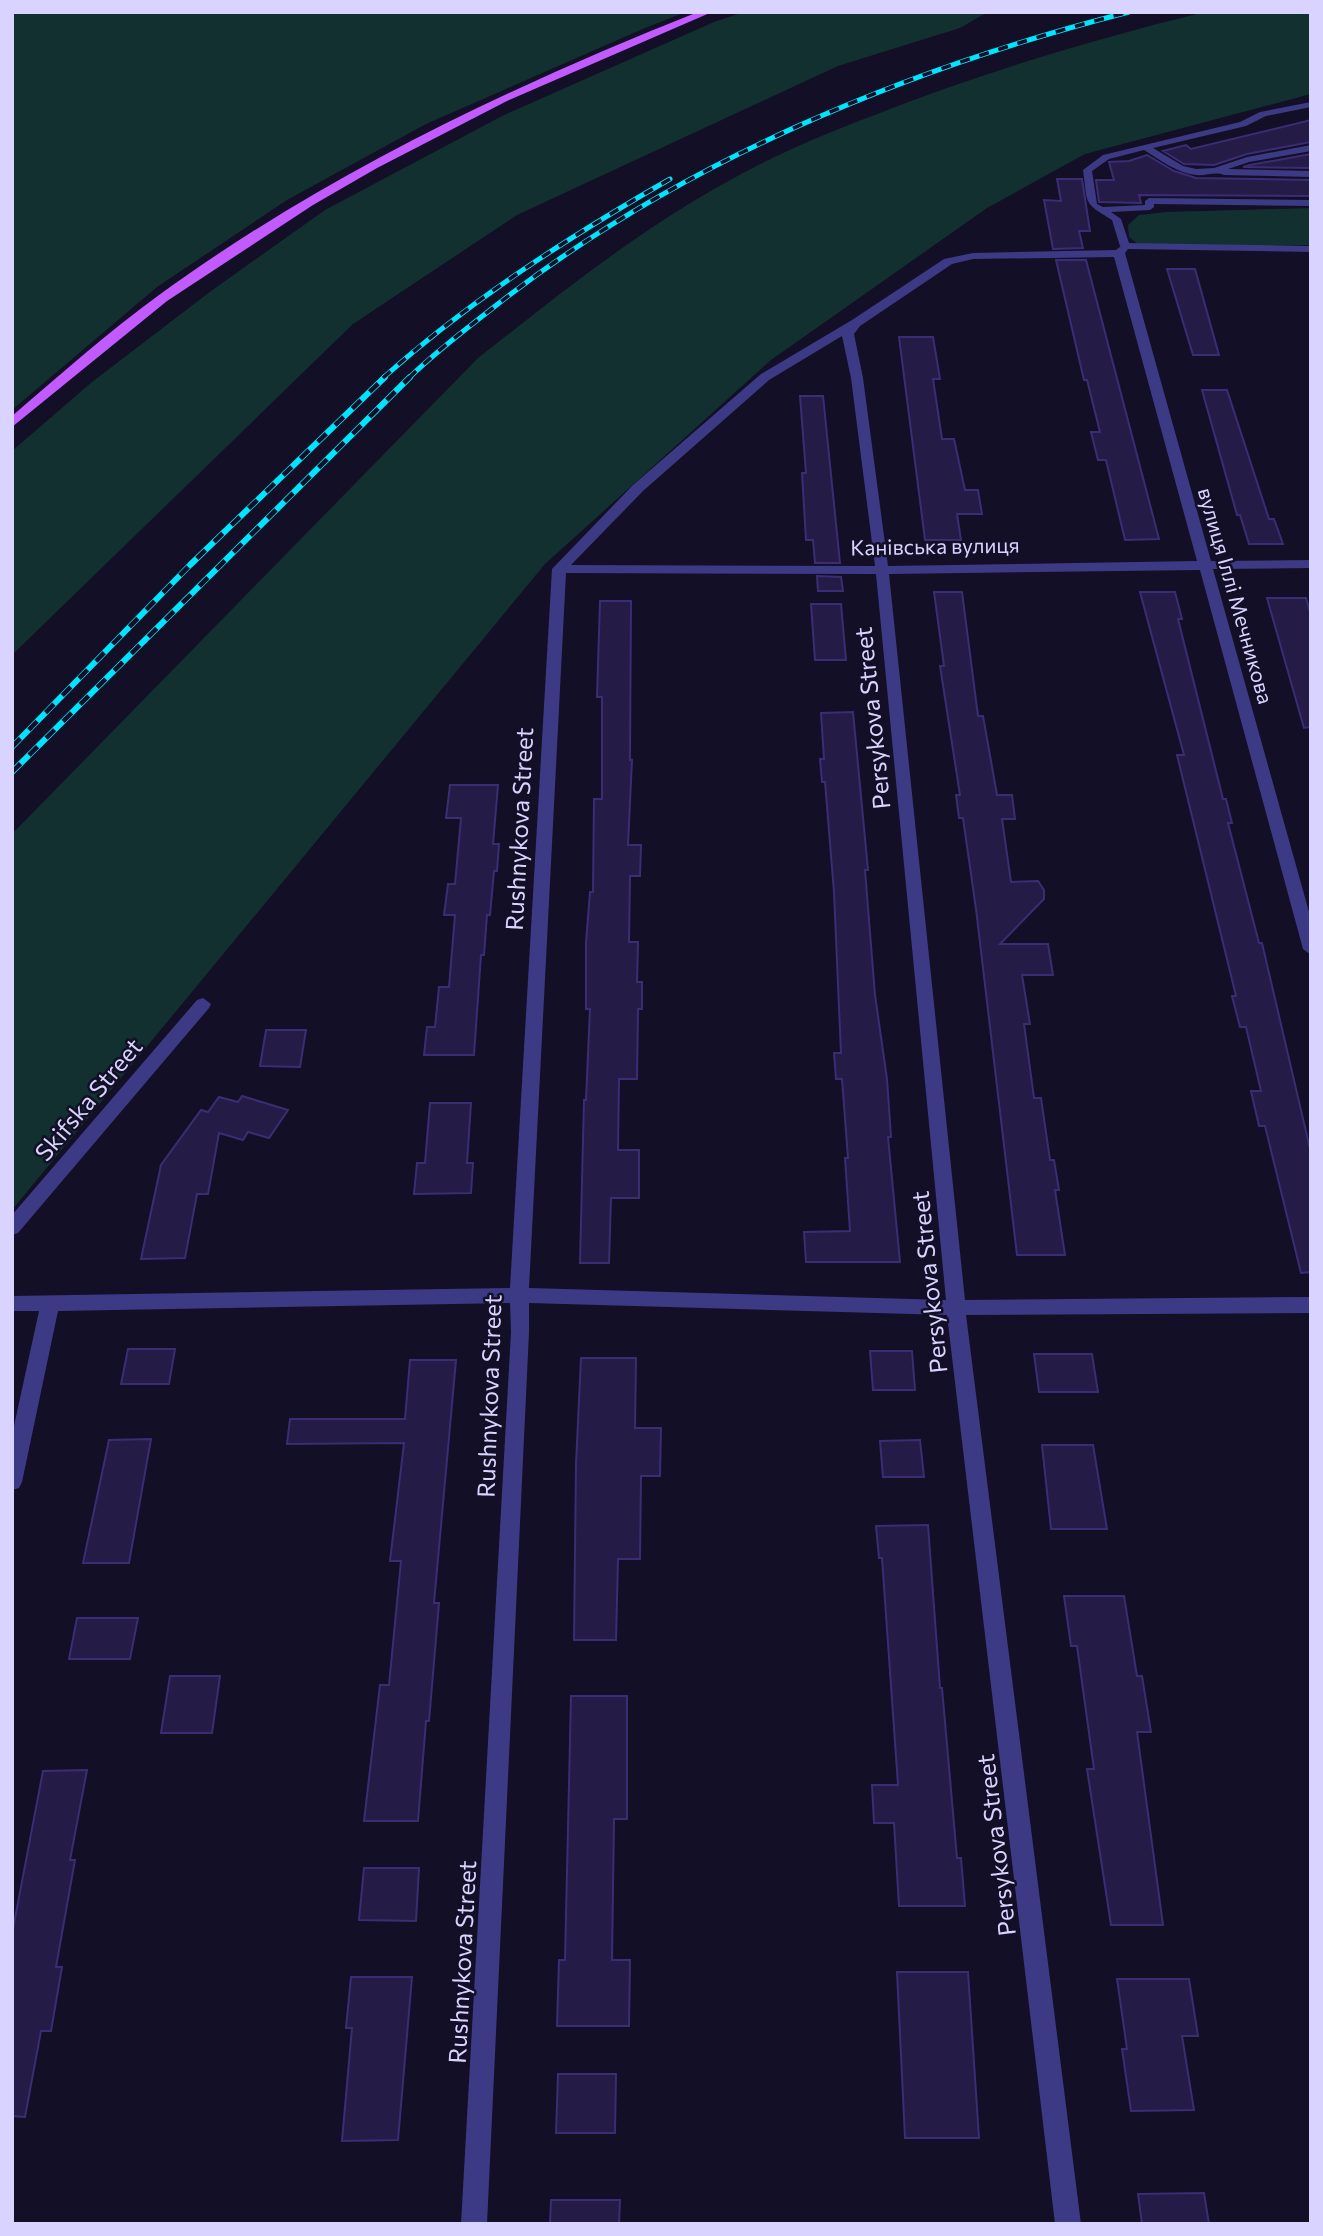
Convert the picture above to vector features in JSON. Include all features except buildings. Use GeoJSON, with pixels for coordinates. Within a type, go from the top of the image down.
{"type":"FeatureCollection","features":[{"type":"Feature","properties":{"kind":"main road"},"geometry":{"type":"LineString","coordinates":[[12,423],[183,284],[305,204],[482,107],[707,12]]}},
{"type":"Feature","properties":{"kind":"street"},"geometry":{"type":"LineString","coordinates":[[559,569],[638,488],[765,377],[852,328],[948,261],[973,256],[1122,250],[1311,249]]}},
{"type":"Feature","properties":{"kind":"street","name":"вулиця Іллі Мечникова"},"geometry":{"type":"LineString","coordinates":[[1122,250],[1311,949]]}},
{"type":"Feature","properties":{"kind":"street","name":"Persykova Street"},"geometry":{"type":"LineString","coordinates":[[852,328],[882,570],[956,1307],[1068,2224]]}},
{"type":"Feature","properties":{"kind":"street","name":"Канівська вулиця"},"geometry":{"type":"LineString","coordinates":[[559,569],[882,570],[1311,564]]}},
{"type":"Feature","properties":{"kind":"street","name":"Rushnykova Street"},"geometry":{"type":"LineString","coordinates":[[474,2224],[520,1332],[519,1295],[559,569]]}},
{"type":"Feature","properties":{"kind":"street","name":"Skifska Street"},"geometry":{"type":"LineString","coordinates":[[12,1228],[203,1004]]}},
{"type":"Feature","properties":{"kind":"street"},"geometry":{"type":"LineString","coordinates":[[12,1304],[519,1295],[956,1307],[1311,1305]]}},
{"type":"Feature","properties":{"kind":"street"},"geometry":{"type":"LineString","coordinates":[[12,1482],[50,1304]]}},
{"type":"Feature","properties":{"kind":"lane"},"geometry":{"type":"LineString","coordinates":[[1122,250],[1116,219],[1093,205],[1087,170],[1106,157],[1244,124],[1263,114],[1309,107]]}},
{"type":"Feature","properties":{"kind":"lane"},"geometry":{"type":"LineString","coordinates":[[1146,148],[1180,168],[1311,174]]}},
{"type":"Feature","properties":{"kind":"lane"},"geometry":{"type":"LineString","coordinates":[[1215,171],[1247,160],[1311,148]]}},
{"type":"Feature","properties":{"kind":"lane"},"geometry":{"type":"LineString","coordinates":[[1098,210],[1150,207],[1149,201],[1311,203]]}},
{"type":"Feature","properties":{"kind":"green space"},"geometry":{"type":"Polygon","coordinates":[[[12,12],[686,12],[426,124],[287,200],[157,287],[12,410],[12,12]]]}},
{"type":"Feature","properties":{"kind":"green space"},"geometry":{"type":"Polygon","coordinates":[[[744,12],[988,12],[960,28],[838,66],[517,215],[353,324],[12,655],[12,451],[92,382],[211,291],[325,210],[502,116],[714,22],[744,12]]]}},
{"type":"Feature","properties":{"kind":"green space"},"geometry":{"type":"Polygon","coordinates":[[[1205,12],[1311,12],[1311,94],[1085,154],[987,208],[771,360],[545,564],[12,1210],[12,834],[478,358],[597,266],[659,223],[723,184],[778,156],[853,123],[995,72],[1120,34],[1205,12]]]}},
{"type":"Feature","properties":{"kind":"green space"},"geometry":{"type":"Polygon","coordinates":[[[1311,208],[1311,245],[1183,246],[1138,244],[1129,237],[1128,225],[1139,215],[1311,208]]]}},
{"type":"Feature","properties":{"kind":"railway"},"geometry":{"type":"LineString","coordinates":[[409,378],[461,333],[565,255],[639,208],[716,165],[878,92],[1045,35],[1129,12]]}},
{"type":"Feature","properties":{"kind":"railway"},"geometry":{"type":"LineString","coordinates":[[383,378],[450,322],[521,271],[670,179]]}},
{"type":"Feature","properties":{"kind":"railway"},"geometry":{"type":"LineString","coordinates":[[12,747],[190,565],[385,377]]}},
{"type":"Feature","properties":{"kind":"railway"},"geometry":{"type":"LineString","coordinates":[[12,772],[410,377]]}}]}
